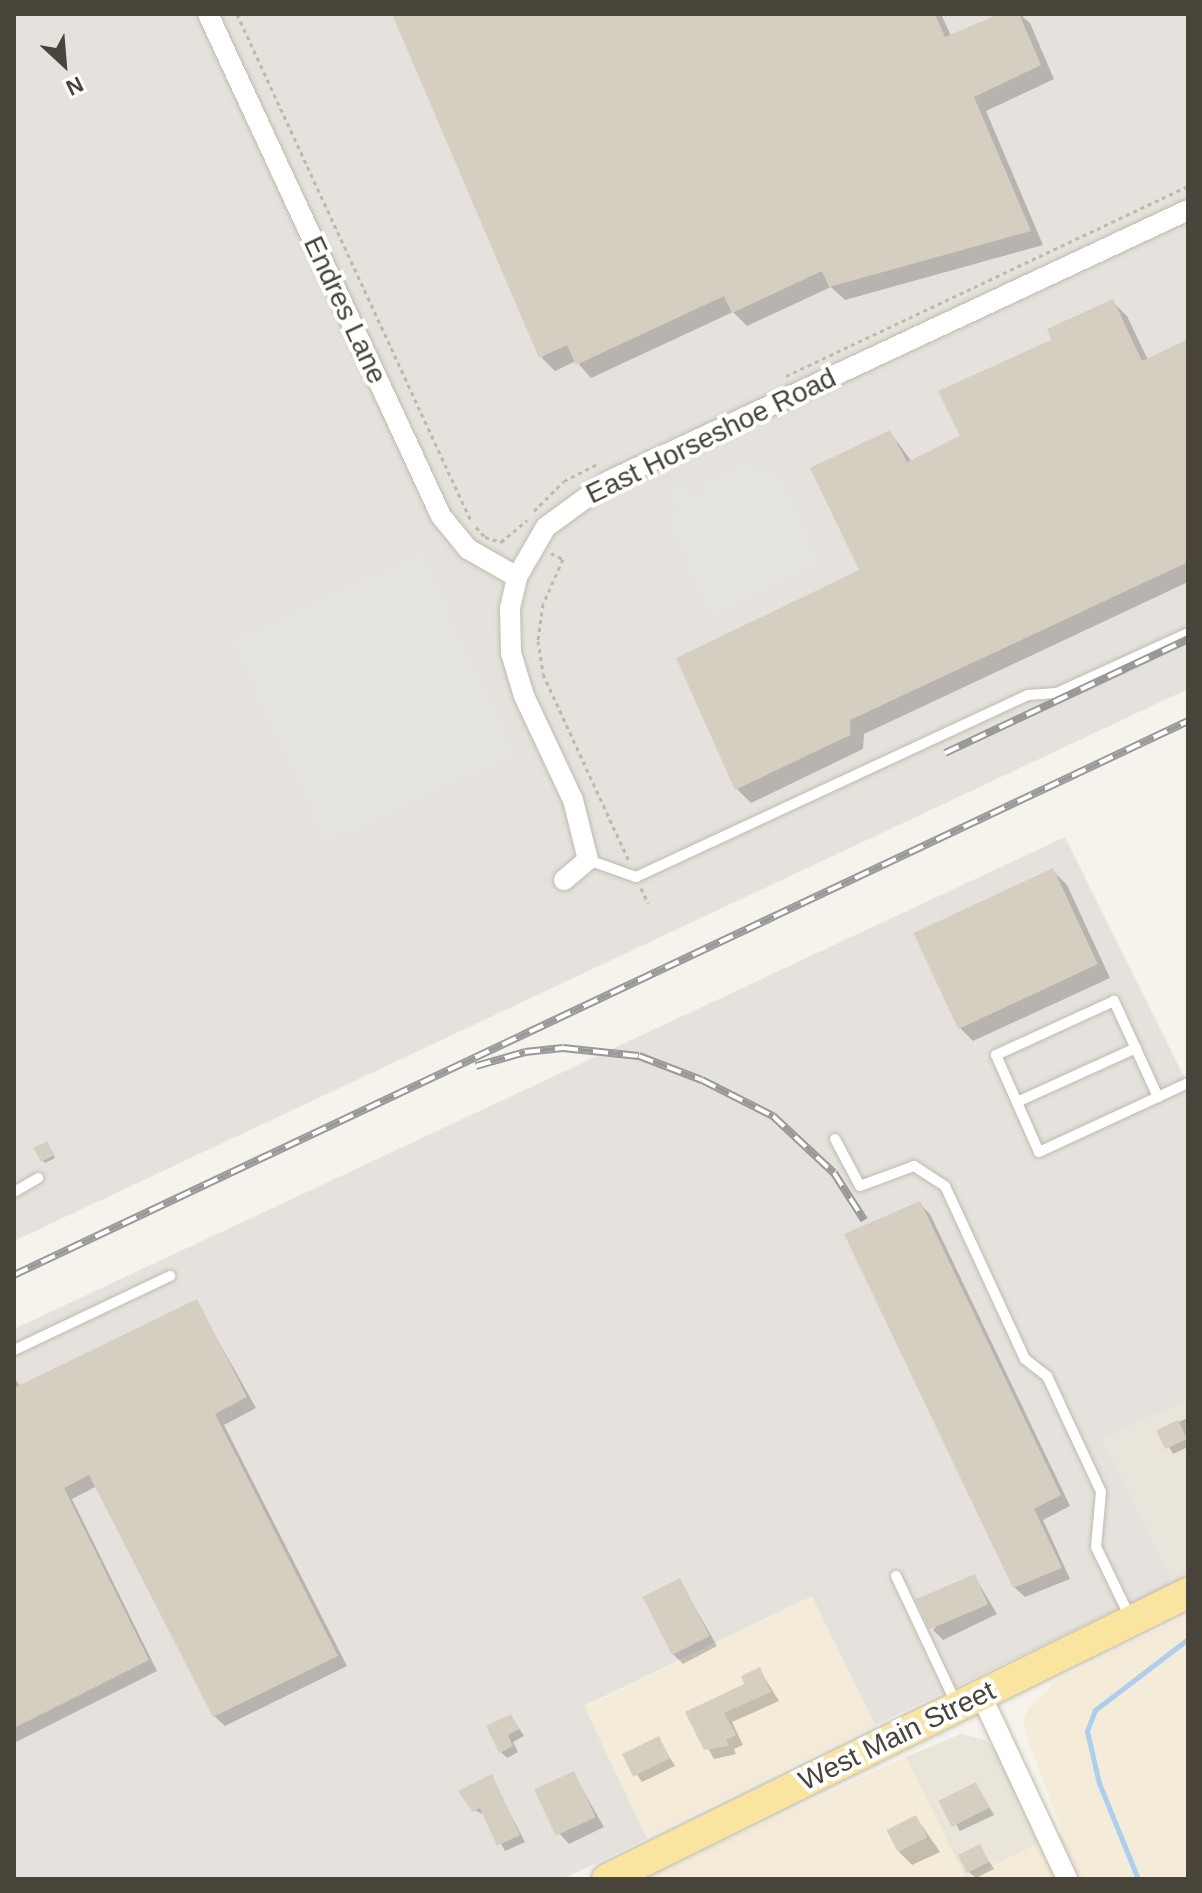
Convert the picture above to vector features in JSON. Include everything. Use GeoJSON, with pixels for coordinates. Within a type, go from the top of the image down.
{"type":"FeatureCollection","features":[{"type":"Feature","properties":{"kind":"main road","name":"West Main Street"},"geometry":{"type":"LineString","coordinates":[[607,1879],[1188,1593]]}},
{"type":"Feature","properties":{"kind":"street","name":"Endres Lane"},"geometry":{"type":"LineString","coordinates":[[208,14],[441,516],[468,549],[517,577]]}},
{"type":"Feature","properties":{"kind":"street","name":"East Horseshoe Road"},"geometry":{"type":"LineString","coordinates":[[588,860],[573,800],[524,696],[511,653],[510,608],[517,577],[536,544],[575,501],[609,481],[1188,210]]}},
{"type":"Feature","properties":{"kind":"street"},"geometry":{"type":"LineString","coordinates":[[564,880],[588,860]]}},
{"type":"Feature","properties":{"kind":"street"},"geometry":{"type":"LineString","coordinates":[[969,1701],[1067,1879]]}},
{"type":"Feature","properties":{"kind":"lane"},"geometry":{"type":"LineString","coordinates":[[588,860],[636,877],[1028,695],[1057,693],[1188,633]]}},
{"type":"Feature","properties":{"kind":"lane"},"geometry":{"type":"LineString","coordinates":[[1158,1097],[1114,1001],[996,1055],[1039,1152],[1158,1097],[1188,1083]]}},
{"type":"Feature","properties":{"kind":"lane"},"geometry":{"type":"LineString","coordinates":[[1017,1102],[1136,1048]]}},
{"type":"Feature","properties":{"kind":"lane"},"geometry":{"type":"LineString","coordinates":[[835,1139],[860,1186],[914,1166],[945,1186],[1025,1359],[1047,1376],[1101,1492],[1096,1547],[1131,1621]]}},
{"type":"Feature","properties":{"kind":"lane"},"geometry":{"type":"LineString","coordinates":[[14,1192],[38,1178]]}},
{"type":"Feature","properties":{"kind":"lane"},"geometry":{"type":"LineString","coordinates":[[14,1350],[170,1276]]}},
{"type":"Feature","properties":{"kind":"lane"},"geometry":{"type":"LineString","coordinates":[[896,1576],[969,1701]]}},
{"type":"Feature","properties":{"kind":"path"},"geometry":{"type":"LineString","coordinates":[[237,14],[471,521],[485,537],[501,542],[518,531],[548,494],[602,462]]}},
{"type":"Feature","properties":{"kind":"path"},"geometry":{"type":"LineString","coordinates":[[772,382],[1188,186]]}},
{"type":"Feature","properties":{"kind":"path"},"geometry":{"type":"LineString","coordinates":[[518,531],[563,559],[543,604],[538,641],[543,674],[648,903]]}},
{"type":"Feature","properties":{"kind":"shaded area"},"geometry":{"type":"Polygon","coordinates":[[[14,14],[1188,14],[1188,689],[14,1241],[14,14]]]}},
{"type":"Feature","properties":{"kind":"shaded area"},"geometry":{"type":"Polygon","coordinates":[[[753,457],[758,468],[769,466],[784,479],[811,534],[818,566],[710,621],[665,519],[677,512],[666,488],[683,480],[697,497],[705,494],[701,481],[753,457]]]}},
{"type":"Feature","properties":{"kind":"shaded area"},"geometry":{"type":"Polygon","coordinates":[[[422,550],[518,756],[325,846],[229,640],[422,550]]]}},
{"type":"Feature","properties":{"kind":"shaded area"},"geometry":{"type":"Polygon","coordinates":[[[1065,837],[1188,1085],[1188,1400],[1103,1439],[1174,1583],[875,1725],[812,1596],[584,1706],[647,1838],[563,1879],[14,1879],[14,1329],[1065,837]]]}},
{"type":"Feature","properties":{"kind":"shaded area"},"geometry":{"type":"Polygon","coordinates":[[[1188,1400],[1188,1576],[1174,1583],[1103,1439],[1188,1400]]]}},
{"type":"Feature","properties":{"kind":"shaded area"},"geometry":{"type":"Polygon","coordinates":[[[812,1596],[875,1725],[647,1837],[584,1707],[812,1596]]]}},
{"type":"Feature","properties":{"kind":"shaded area"},"geometry":{"type":"Polygon","coordinates":[[[1188,1614],[1188,1879],[966,1879],[1062,1832],[1029,1743],[1023,1720],[1028,1709],[1058,1679],[1188,1614]]]}},
{"type":"Feature","properties":{"kind":"shaded area"},"geometry":{"type":"Polygon","coordinates":[[[961,1734],[986,1740],[997,1750],[1040,1843],[965,1879],[906,1757],[961,1734]]]}},
{"type":"Feature","properties":{"kind":"shaded area"},"geometry":{"type":"Polygon","coordinates":[[[906,1757],[966,1879],[642,1879],[906,1757]]]}},
{"type":"Feature","properties":{"kind":"building"},"geometry":{"type":"Polygon","coordinates":[[[392,14],[935,14],[945,37],[999,14],[1019,14],[1041,65],[974,97],[1031,231],[829,287],[822,271],[732,313],[724,296],[576,365],[567,345],[539,358],[392,14]]]}},
{"type":"Feature","properties":{"kind":"building"},"geometry":{"type":"Polygon","coordinates":[[[1113,299],[1142,361],[1188,339],[1188,562],[850,720],[850,735],[735,790],[676,658],[859,570],[810,468],[890,430],[907,462],[960,436],[938,391],[1051,340],[1047,329],[1113,299]]]}},
{"type":"Feature","properties":{"kind":"building"},"geometry":{"type":"Polygon","coordinates":[[[1053,868],[1098,964],[958,1029],[913,933],[1053,868]]]}},
{"type":"Feature","properties":{"kind":"building"},"geometry":{"type":"Polygon","coordinates":[[[47,1141],[54,1155],[41,1162],[34,1148],[47,1141]]]}},
{"type":"Feature","properties":{"kind":"building"},"geometry":{"type":"Polygon","coordinates":[[[920,1201],[1061,1495],[1034,1509],[1062,1568],[1013,1588],[844,1234],[920,1201]]]}},
{"type":"Feature","properties":{"kind":"building"},"geometry":{"type":"Polygon","coordinates":[[[197,1299],[247,1397],[215,1414],[338,1656],[213,1717],[89,1475],[64,1488],[149,1660],[14,1728],[14,1388],[197,1299]]]}},
{"type":"Feature","properties":{"kind":"building"},"geometry":{"type":"Polygon","coordinates":[[[1178,1420],[1187,1439],[1165,1449],[1156,1430],[1178,1420]]]}},
{"type":"Feature","properties":{"kind":"building"},"geometry":{"type":"Polygon","coordinates":[[[975,1574],[988,1604],[929,1629],[916,1599],[975,1574]]]}},
{"type":"Feature","properties":{"kind":"building"},"geometry":{"type":"Polygon","coordinates":[[[680,1578],[710,1636],[672,1655],[643,1597],[680,1578]]]}},
{"type":"Feature","properties":{"kind":"building"},"geometry":{"type":"Polygon","coordinates":[[[760,1667],[771,1692],[724,1713],[736,1735],[726,1740],[729,1746],[704,1750],[685,1712],[744,1684],[741,1676],[760,1667]]]}},
{"type":"Feature","properties":{"kind":"building"},"geometry":{"type":"Polygon","coordinates":[[[511,1714],[519,1729],[508,1735],[513,1746],[499,1753],[486,1726],[511,1714]]]}},
{"type":"Feature","properties":{"kind":"building"},"geometry":{"type":"Polygon","coordinates":[[[659,1736],[670,1758],[633,1776],[622,1754],[659,1736]]]}},
{"type":"Feature","properties":{"kind":"building"},"geometry":{"type":"Polygon","coordinates":[[[574,1771],[596,1817],[556,1836],[534,1790],[574,1771]]]}},
{"type":"Feature","properties":{"kind":"building"},"geometry":{"type":"Polygon","coordinates":[[[492,1774],[520,1835],[497,1846],[480,1808],[473,1812],[458,1791],[492,1774]]]}},
{"type":"Feature","properties":{"kind":"building"},"geometry":{"type":"Polygon","coordinates":[[[976,1782],[989,1808],[952,1827],[939,1801],[976,1782]]]}},
{"type":"Feature","properties":{"kind":"building"},"geometry":{"type":"Polygon","coordinates":[[[916,1815],[927,1837],[898,1852],[887,1830],[916,1815]]]}},
{"type":"Feature","properties":{"kind":"building"},"geometry":{"type":"Polygon","coordinates":[[[980,1844],[989,1862],[967,1873],[958,1855],[980,1844]]]}},
{"type":"Feature","properties":{"kind":"waterway"},"geometry":{"type":"LineString","coordinates":[[1138,1879],[1099,1783],[1087,1731],[1095,1710],[1188,1639]]}},
{"type":"Feature","properties":{"kind":"railway"},"geometry":{"type":"LineString","coordinates":[[945,753],[1188,639]]}},
{"type":"Feature","properties":{"kind":"railway"},"geometry":{"type":"LineString","coordinates":[[14,1275],[1188,721]]}},
{"type":"Feature","properties":{"kind":"railway"},"geometry":{"type":"LineString","coordinates":[[476,1066],[525,1052],[563,1048],[639,1056],[702,1080],[773,1116],[834,1173],[864,1220]]}}]}
